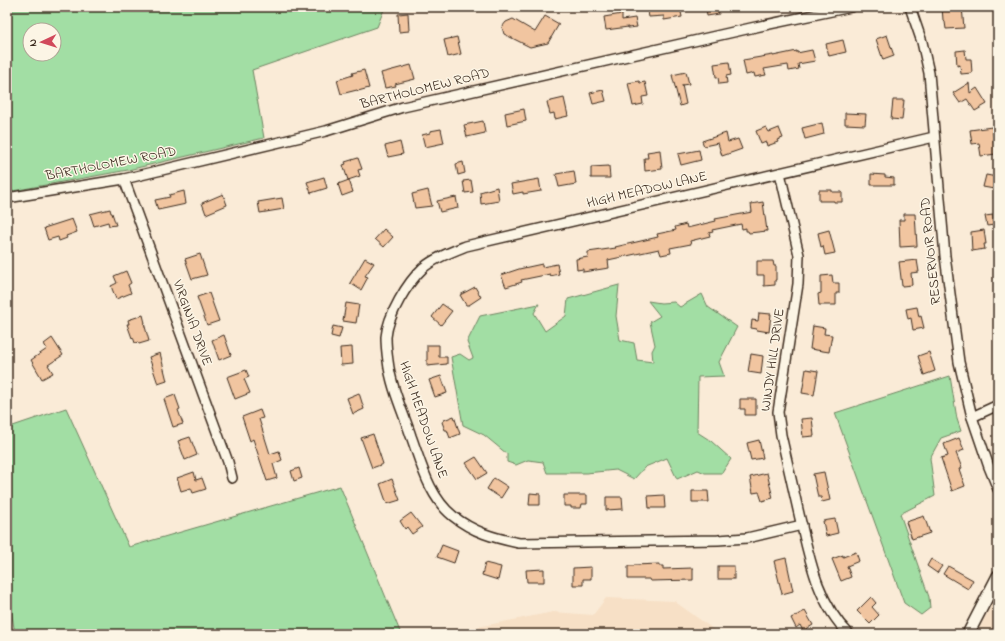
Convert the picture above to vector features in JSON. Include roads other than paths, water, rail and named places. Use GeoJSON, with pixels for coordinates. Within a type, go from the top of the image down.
{"type":"FeatureCollection","features":[{"type":"Feature","properties":{"kind":"main road"},"geometry":{"type":"LineString","coordinates":[[968,634],[998,576]]}},
{"type":"Feature","properties":{"kind":"street","name":"BARTHOLOMEW ROAD"},"geometry":{"type":"LineString","coordinates":[[7,198],[124,179],[326,131],[369,117],[418,104],[751,28],[851,7]]}},
{"type":"Feature","properties":{"kind":"street","name":"RESERVOIR ROAD"},"geometry":{"type":"LineString","coordinates":[[910,7],[922,42],[929,73],[951,306],[959,362],[972,417],[989,467],[998,488]]}},
{"type":"Feature","properties":{"kind":"street","name":"HIGH MEADOW LANE"},"geometry":{"type":"LineString","coordinates":[[802,525],[747,538],[718,540],[519,543],[494,538],[474,530],[452,516],[436,497],[425,475],[393,384],[388,362],[386,336],[394,310],[406,288],[423,268],[444,255],[466,246],[934,137]]}},
{"type":"Feature","properties":{"kind":"street","name":"WINDY HILL DRIVE"},"geometry":{"type":"LineString","coordinates":[[780,173],[800,256],[798,284],[778,412],[781,435],[815,578],[825,603],[840,626],[849,634]]}},
{"type":"Feature","properties":{"kind":"street","name":"VIRGINIA DRIVE"},"geometry":{"type":"LineString","coordinates":[[124,179],[228,462],[232,478]]}},
{"type":"Feature","properties":{"kind":"street"},"geometry":{"type":"LineString","coordinates":[[972,417],[998,405]]}}]}
